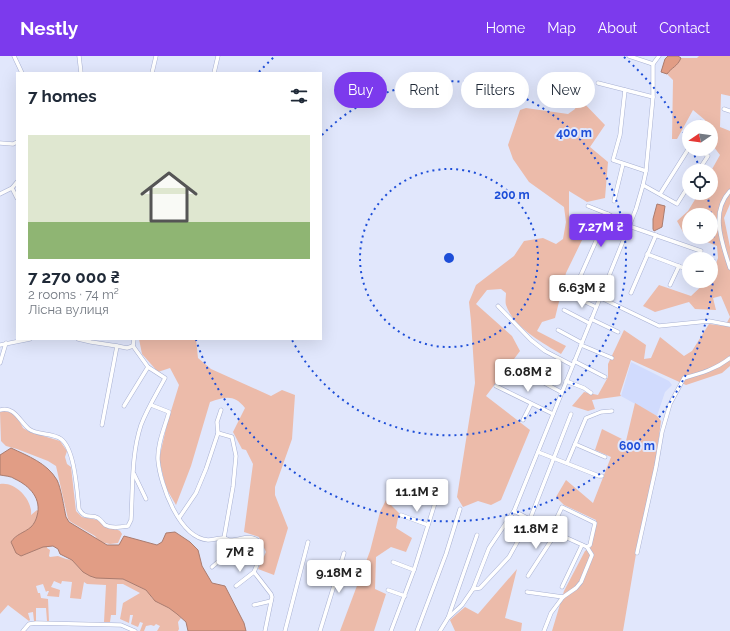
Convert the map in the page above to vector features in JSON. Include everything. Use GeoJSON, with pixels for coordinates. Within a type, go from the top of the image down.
{"type":"FeatureCollection","features":[{"type":"Feature","properties":{"kind":"street"},"geometry":{"type":"LineString","coordinates":[[14,56],[22,72]]}},
{"type":"Feature","properties":{"kind":"street"},"geometry":{"type":"LineString","coordinates":[[79,56],[81,72]]}},
{"type":"Feature","properties":{"kind":"street"},"geometry":{"type":"LineString","coordinates":[[152,72],[156,56]]}},
{"type":"Feature","properties":{"kind":"street"},"geometry":{"type":"LineString","coordinates":[[214,72],[218,56]]}},
{"type":"Feature","properties":{"kind":"street"},"geometry":{"type":"LineString","coordinates":[[629,56],[653,64]]}},
{"type":"Feature","properties":{"kind":"street"},"geometry":{"type":"LineString","coordinates":[[448,618],[462,605],[473,589],[489,548],[514,511],[599,297],[636,209],[646,171],[653,97],[653,64],[658,56]]}},
{"type":"Feature","properties":{"kind":"street"},"geometry":{"type":"LineString","coordinates":[[598,83],[653,97]]}},
{"type":"Feature","properties":{"kind":"street"},"geometry":{"type":"LineString","coordinates":[[625,90],[620,135],[613,160],[646,171]]}},
{"type":"Feature","properties":{"kind":"street"},"geometry":{"type":"LineString","coordinates":[[724,109],[730,111]]}},
{"type":"Feature","properties":{"kind":"street"},"geometry":{"type":"LineString","coordinates":[[0,143],[13,144],[16,142]]}},
{"type":"Feature","properties":{"kind":"street"},"geometry":{"type":"LineString","coordinates":[[660,194],[684,156]]}},
{"type":"Feature","properties":{"kind":"street"},"geometry":{"type":"LineString","coordinates":[[614,201],[623,164]]}},
{"type":"Feature","properties":{"kind":"street"},"geometry":{"type":"LineString","coordinates":[[0,194],[12,188],[16,183]]}},
{"type":"Feature","properties":{"kind":"street"},"geometry":{"type":"LineString","coordinates":[[643,185],[677,204],[682,196]]}},
{"type":"Feature","properties":{"kind":"street"},"geometry":{"type":"LineString","coordinates":[[12,188],[16,196]]}},
{"type":"Feature","properties":{"kind":"street"},"geometry":{"type":"LineString","coordinates":[[730,191],[724,197],[719,212],[718,226],[730,268]]}},
{"type":"Feature","properties":{"kind":"street"},"geometry":{"type":"LineString","coordinates":[[588,206],[608,214],[629,226],[701,251]]}},
{"type":"Feature","properties":{"kind":"street"},"geometry":{"type":"LineString","coordinates":[[603,290],[580,277],[608,214]]}},
{"type":"Feature","properties":{"kind":"street"},"geometry":{"type":"LineString","coordinates":[[631,293],[656,235]]}},
{"type":"Feature","properties":{"kind":"street"},"geometry":{"type":"LineString","coordinates":[[647,254],[682,267]]}},
{"type":"Feature","properties":{"kind":"street"},"geometry":{"type":"LineString","coordinates":[[670,285],[679,266]]}},
{"type":"Feature","properties":{"kind":"street"},"geometry":{"type":"LineString","coordinates":[[575,297],[596,307]]}},
{"type":"Feature","properties":{"kind":"street"},"geometry":{"type":"LineString","coordinates":[[599,297],[658,326],[709,321],[730,325]]}},
{"type":"Feature","properties":{"kind":"street"},"geometry":{"type":"LineString","coordinates":[[498,306],[531,340],[572,366]]}},
{"type":"Feature","properties":{"kind":"street"},"geometry":{"type":"LineString","coordinates":[[564,310],[618,332]]}},
{"type":"Feature","properties":{"kind":"street"},"geometry":{"type":"LineString","coordinates":[[558,330],[581,344],[612,358]]}},
{"type":"Feature","properties":{"kind":"street"},"geometry":{"type":"LineString","coordinates":[[0,344],[22,340]]}},
{"type":"Feature","properties":{"kind":"street"},"geometry":{"type":"LineString","coordinates":[[82,340],[127,348],[133,346]]}},
{"type":"Feature","properties":{"kind":"street"},"geometry":{"type":"LineString","coordinates":[[0,410],[10,410],[16,413],[29,429],[61,439],[70,453],[79,509],[81,513],[86,516],[98,518],[105,525],[119,527],[128,526],[131,520],[136,444],[151,404],[165,378],[148,367],[133,346],[134,340]]}},
{"type":"Feature","properties":{"kind":"street"},"geometry":{"type":"LineString","coordinates":[[0,363],[6,343]]}},
{"type":"Feature","properties":{"kind":"street"},"geometry":{"type":"LineString","coordinates":[[102,426],[117,346]]}},
{"type":"Feature","properties":{"kind":"street"},"geometry":{"type":"LineString","coordinates":[[636,553],[656,467],[662,432],[670,404],[684,378],[709,372],[730,358]]}},
{"type":"Feature","properties":{"kind":"street"},"geometry":{"type":"LineString","coordinates":[[574,361],[605,377]]}},
{"type":"Feature","properties":{"kind":"street"},"geometry":{"type":"LineString","coordinates":[[124,406],[148,367]]}},
{"type":"Feature","properties":{"kind":"street"},"geometry":{"type":"LineString","coordinates":[[520,370],[561,392]]}},
{"type":"Feature","properties":{"kind":"street"},"geometry":{"type":"LineString","coordinates":[[566,381],[584,388],[591,393]]}},
{"type":"Feature","properties":{"kind":"street"},"geometry":{"type":"LineString","coordinates":[[496,386],[553,414]]}},
{"type":"Feature","properties":{"kind":"street"},"geometry":{"type":"LineString","coordinates":[[151,404],[169,412],[161,440],[158,459],[164,490],[186,528],[198,537],[210,540],[224,538],[228,540],[253,538],[258,540],[261,545],[261,554],[254,572],[236,586]]}},
{"type":"Feature","properties":{"kind":"street"},"geometry":{"type":"LineString","coordinates":[[523,420],[531,404]]}},
{"type":"Feature","properties":{"kind":"street"},"geometry":{"type":"LineString","coordinates":[[179,518],[196,493],[206,469],[218,433],[217,422],[221,410]]}},
{"type":"Feature","properties":{"kind":"street"},"geometry":{"type":"LineString","coordinates":[[567,463],[586,418],[601,412],[612,411]]}},
{"type":"Feature","properties":{"kind":"street"},"geometry":{"type":"LineString","coordinates":[[473,589],[480,588],[508,557],[530,519],[571,414]]}},
{"type":"Feature","properties":{"kind":"street"},"geometry":{"type":"LineString","coordinates":[[218,433],[232,437],[236,456],[233,487],[224,538]]}},
{"type":"Feature","properties":{"kind":"street"},"geometry":{"type":"LineString","coordinates":[[575,444],[605,457]]}},
{"type":"Feature","properties":{"kind":"street"},"geometry":{"type":"LineString","coordinates":[[538,452],[602,476]]}},
{"type":"Feature","properties":{"kind":"street"},"geometry":{"type":"LineString","coordinates":[[133,473],[146,498]]}},
{"type":"Feature","properties":{"kind":"street"},"geometry":{"type":"LineString","coordinates":[[391,631],[414,570],[435,503],[411,494]]}},
{"type":"Feature","properties":{"kind":"street"},"geometry":{"type":"LineString","coordinates":[[552,530],[562,507],[595,523],[590,546],[587,547]]}},
{"type":"Feature","properties":{"kind":"street"},"geometry":{"type":"LineString","coordinates":[[418,631],[446,554],[460,509]]}},
{"type":"Feature","properties":{"kind":"street"},"geometry":{"type":"LineString","coordinates":[[514,511],[587,547],[592,555],[581,582],[576,588],[563,597],[551,613],[544,631]]}},
{"type":"Feature","properties":{"kind":"street"},"geometry":{"type":"LineString","coordinates":[[401,515],[428,525]]}},
{"type":"Feature","properties":{"kind":"street"},"geometry":{"type":"LineString","coordinates":[[528,576],[556,533]]}},
{"type":"Feature","properties":{"kind":"street"},"geometry":{"type":"LineString","coordinates":[[440,631],[448,618],[477,535]]}},
{"type":"Feature","properties":{"kind":"street"},"geometry":{"type":"LineString","coordinates":[[212,567],[246,538]]}},
{"type":"Feature","properties":{"kind":"street"},"geometry":{"type":"LineString","coordinates":[[285,631],[308,542]]}},
{"type":"Feature","properties":{"kind":"street"},"geometry":{"type":"LineString","coordinates":[[562,587],[582,545]]}},
{"type":"Feature","properties":{"kind":"street"},"geometry":{"type":"LineString","coordinates":[[320,631],[344,553]]}},
{"type":"Feature","properties":{"kind":"street"},"geometry":{"type":"LineString","coordinates":[[393,562],[414,570]]}},
{"type":"Feature","properties":{"kind":"street"},"geometry":{"type":"LineString","coordinates":[[254,572],[271,594],[265,631]]}},
{"type":"Feature","properties":{"kind":"street"},"geometry":{"type":"LineString","coordinates":[[388,590],[405,596]]}},
{"type":"Feature","properties":{"kind":"street"},"geometry":{"type":"LineString","coordinates":[[526,592],[563,597]]}},
{"type":"Feature","properties":{"kind":"street"},"geometry":{"type":"LineString","coordinates":[[254,604],[271,601]]}},
{"type":"Feature","properties":{"kind":"street"},"geometry":{"type":"LineString","coordinates":[[23,631],[29,624],[36,623],[121,625],[135,631]]}},
{"type":"Feature","properties":{"kind":"shaded area"},"geometry":{"type":"Polygon","coordinates":[[[668,56],[697,58],[699,56],[730,56],[730,96],[721,94],[720,127],[730,131],[730,204],[724,218],[730,247],[730,317],[721,296],[713,298],[716,310],[695,309],[689,302],[655,312],[643,306],[659,285],[691,296],[700,288],[718,288],[718,252],[717,246],[712,244],[718,244],[718,208],[690,208],[695,200],[718,200],[718,164],[715,164],[720,155],[718,152],[718,120],[705,120],[693,110],[687,120],[682,120],[682,130],[677,139],[672,139],[673,80],[667,74],[661,72],[665,59],[668,56]]]}},
{"type":"Feature","properties":{"kind":"shaded area"},"geometry":{"type":"Polygon","coordinates":[[[668,56],[678,56],[681,58],[667,74],[661,72],[665,59],[668,56]]]}},
{"type":"Feature","properties":{"kind":"shaded area"},"geometry":{"type":"Polygon","coordinates":[[[526,108],[568,114],[575,109],[589,108],[605,125],[590,147],[608,162],[605,198],[587,202],[569,191],[569,228],[584,236],[566,273],[555,318],[542,322],[537,331],[566,346],[561,354],[529,334],[510,313],[506,304],[506,293],[501,289],[487,290],[476,304],[512,336],[520,351],[486,396],[530,430],[501,500],[491,505],[478,501],[463,507],[457,497],[475,383],[469,302],[476,285],[514,256],[524,241],[543,238],[556,244],[563,239],[566,222],[564,207],[529,182],[513,159],[508,145],[520,110],[526,108]]]}},
{"type":"Feature","properties":{"kind":"shaded area"},"geometry":{"type":"Polygon","coordinates":[[[657,204],[665,206],[662,227],[654,231],[653,219],[657,204]]]}},
{"type":"Feature","properties":{"kind":"shaded area"},"geometry":{"type":"Polygon","coordinates":[[[682,216],[682,230],[677,221],[682,216]]]}},
{"type":"Feature","properties":{"kind":"shaded area"},"geometry":{"type":"Polygon","coordinates":[[[730,317],[730,366],[722,373],[686,385],[631,360],[620,394],[621,396],[592,400],[595,409],[588,411],[572,406],[584,392],[598,395],[608,377],[608,364],[624,330],[646,345],[644,359],[651,358],[660,337],[684,356],[692,351],[709,324],[725,326],[730,317]]]}},
{"type":"Feature","properties":{"kind":"shaded area"},"geometry":{"type":"Polygon","coordinates":[[[139,340],[196,340],[198,358],[211,369],[271,396],[282,390],[295,395],[292,439],[275,487],[275,495],[288,528],[274,575],[258,569],[266,552],[259,537],[244,532],[253,464],[246,450],[242,449],[233,432],[245,408],[237,400],[229,398],[210,402],[191,466],[176,505],[166,488],[159,459],[167,424],[179,385],[170,368],[158,372],[142,354],[139,340]]]}},
{"type":"Feature","properties":{"kind":"shaded area"},"geometry":{"type":"Polygon","coordinates":[[[631,362],[669,381],[672,385],[665,392],[657,416],[621,396],[631,362]]]}},
{"type":"Feature","properties":{"kind":"shaded area"},"geometry":{"type":"Polygon","coordinates":[[[635,403],[657,416],[661,421],[656,460],[638,542],[623,631],[552,631],[564,591],[585,551],[591,547],[596,520],[564,505],[556,497],[566,480],[593,503],[611,457],[595,450],[602,429],[626,441],[635,403]]]}},
{"type":"Feature","properties":{"kind":"shaded area"},"geometry":{"type":"Polygon","coordinates":[[[0,412],[11,412],[19,420],[23,428],[30,432],[60,441],[67,451],[65,457],[67,464],[71,467],[76,511],[82,517],[98,520],[120,531],[122,534],[118,543],[110,544],[100,542],[95,536],[68,519],[56,466],[48,461],[6,446],[1,441],[0,412]]]}},
{"type":"Feature","properties":{"kind":"shaded area"},"geometry":{"type":"Polygon","coordinates":[[[11,448],[37,461],[53,474],[57,480],[66,517],[69,522],[107,545],[119,545],[124,536],[157,545],[162,542],[166,533],[175,532],[190,542],[198,550],[202,566],[212,583],[225,586],[244,623],[246,631],[188,631],[186,622],[169,608],[155,601],[146,590],[123,579],[96,578],[90,576],[83,572],[72,560],[60,554],[58,549],[53,546],[43,547],[21,556],[16,553],[11,542],[15,537],[32,526],[36,519],[38,504],[34,494],[25,485],[13,478],[0,475],[0,455],[11,448]]]}},
{"type":"Feature","properties":{"kind":"shaded area"},"geometry":{"type":"Polygon","coordinates":[[[0,484],[11,485],[22,493],[29,503],[31,515],[37,510],[38,511],[32,526],[11,542],[21,556],[47,545],[47,548],[50,550],[50,557],[58,556],[72,560],[83,572],[123,579],[146,590],[152,598],[174,611],[181,618],[178,622],[178,631],[157,631],[160,626],[156,624],[154,626],[146,626],[144,631],[140,631],[143,623],[140,622],[138,627],[131,624],[133,615],[130,615],[129,623],[120,619],[123,603],[140,593],[123,584],[117,584],[116,615],[111,615],[110,622],[104,622],[106,585],[87,584],[84,582],[81,599],[70,598],[72,582],[62,581],[61,584],[54,581],[51,587],[60,590],[59,597],[47,596],[49,591],[46,592],[43,584],[36,586],[41,598],[48,599],[49,622],[47,621],[46,608],[36,608],[36,621],[34,621],[33,612],[28,613],[29,621],[8,605],[0,614],[0,484]]]}},
{"type":"Feature","properties":{"kind":"shaded area"},"geometry":{"type":"Polygon","coordinates":[[[386,500],[399,513],[396,528],[412,538],[406,552],[391,547],[376,557],[375,589],[386,594],[374,631],[340,631],[370,551],[380,512],[386,500]]]}},
{"type":"Feature","properties":{"kind":"shaded area"},"geometry":{"type":"Polygon","coordinates":[[[517,569],[505,618],[522,623],[521,631],[455,631],[450,620],[465,607],[478,614],[517,569]]]}}]}
